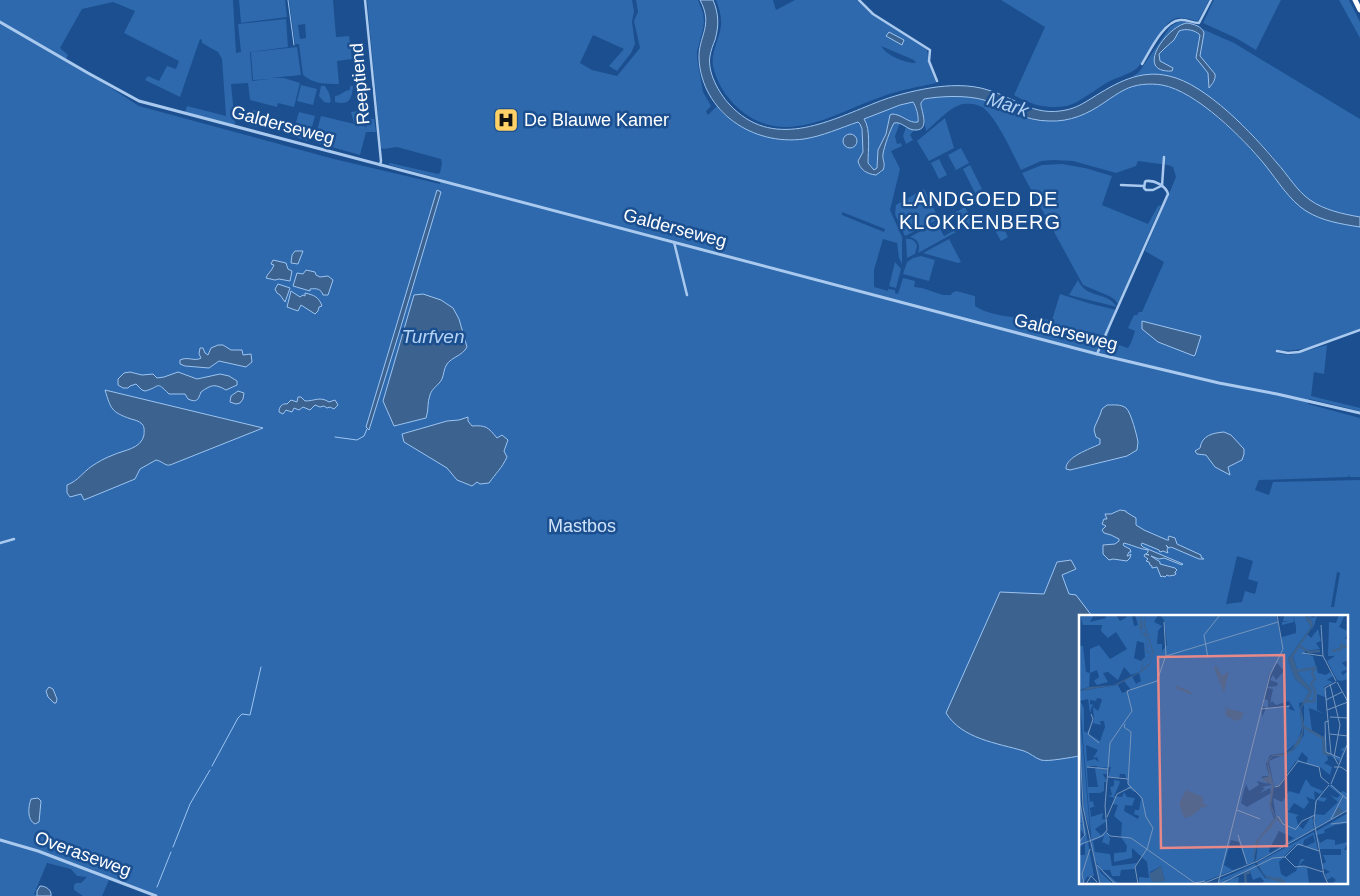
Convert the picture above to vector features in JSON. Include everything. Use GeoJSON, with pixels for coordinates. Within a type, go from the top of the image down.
{"type":"FeatureCollection","features":[{"type":"Feature","properties":{"kind":"highway"},"geometry":{"type":"LineString","coordinates":[[1355,0],[1360,10]]}},
{"type":"Feature","properties":{"kind":"street","name":"Reeptiend"},"geometry":{"type":"LineString","coordinates":[[365,0],[380,165]]}},
{"type":"Feature","properties":{"kind":"street"},"geometry":{"type":"LineString","coordinates":[[859,0],[873,14],[930,50],[929,61],[937,81]]}},
{"type":"Feature","properties":{"kind":"street"},"geometry":{"type":"LineString","coordinates":[[1142,64],[1168,24],[1181,20],[1199,23],[1212,0]]}},
{"type":"Feature","properties":{"kind":"street","name":"Galderseweg"},"geometry":{"type":"LineString","coordinates":[[0,22],[139,101],[1097,354],[1219,384],[1277,394],[1360,413]]}},
{"type":"Feature","properties":{"kind":"street"},"geometry":{"type":"LineString","coordinates":[[1161,186],[1164,157]]}},
{"type":"Feature","properties":{"kind":"street"},"geometry":{"type":"LineString","coordinates":[[1097,354],[1168,194],[1167,191],[1153,181],[1145,181],[1144,186]]}},
{"type":"Feature","properties":{"kind":"street"},"geometry":{"type":"LineString","coordinates":[[1121,185],[1144,186]]}},
{"type":"Feature","properties":{"kind":"street"},"geometry":{"type":"LineString","coordinates":[[1144,186],[1148,191],[1161,186]]}},
{"type":"Feature","properties":{"kind":"street"},"geometry":{"type":"LineString","coordinates":[[674,242],[687,295]]}},
{"type":"Feature","properties":{"kind":"street"},"geometry":{"type":"LineString","coordinates":[[1277,351],[1299,352],[1360,330]]}},
{"type":"Feature","properties":{"kind":"street"},"geometry":{"type":"LineString","coordinates":[[0,543],[14,539]]}},
{"type":"Feature","properties":{"kind":"street","name":"Overaseweg"},"geometry":{"type":"LineString","coordinates":[[0,840],[38,852],[156,896]]}},
{"type":"Feature","properties":{"kind":"green space","name":"Mastbos"},"geometry":{"type":"Polygon","coordinates":[[[0,0],[233,0],[236,53],[241,52],[238,24],[286,19],[288,47],[250,52],[252,81],[269,79],[253,80],[251,52],[297,47],[301,75],[271,78],[284,78],[300,83],[294,107],[278,103],[277,107],[250,100],[248,83],[231,84],[235,125],[185,112],[187,106],[226,116],[222,59],[218,52],[202,43],[200,39],[180,97],[145,80],[148,76],[159,81],[167,66],[176,69],[179,61],[124,33],[135,11],[113,2],[82,9],[60,48],[68,55],[66,59],[139,106],[334,159],[440,184],[441,179],[388,164],[438,174],[440,173],[442,163],[441,159],[397,147],[381,148],[367,0],[632,0],[635,44],[631,53],[617,71],[609,66],[624,49],[593,35],[580,63],[592,70],[617,76],[640,48],[634,21],[638,12],[636,0],[698,0],[704,22],[697,58],[703,92],[711,106],[706,111],[708,115],[717,106],[731,120],[755,133],[770,138],[784,139],[814,136],[858,122],[862,131],[863,151],[858,163],[865,171],[881,173],[884,165],[883,153],[888,137],[895,122],[900,123],[895,136],[897,144],[901,143],[902,146],[891,151],[900,169],[890,210],[902,237],[902,264],[899,258],[897,243],[883,239],[874,270],[874,287],[888,291],[888,289],[895,290],[895,293],[898,294],[903,278],[915,281],[914,287],[943,295],[951,295],[956,291],[975,296],[975,306],[1002,316],[1052,320],[1060,294],[1116,310],[1107,338],[1112,338],[1113,343],[1128,348],[1135,331],[1128,328],[1134,315],[1142,312],[1164,262],[1145,251],[1176,177],[1173,167],[1138,161],[1136,166],[1116,173],[1073,161],[1053,160],[1041,161],[1021,170],[993,118],[982,107],[971,104],[958,105],[926,131],[921,103],[923,99],[954,96],[977,98],[1032,119],[1057,121],[1085,114],[1133,86],[1161,85],[1189,96],[1232,130],[1265,165],[1297,204],[1323,218],[1360,227],[1360,329],[1299,350],[1279,350],[1277,353],[1289,355],[1327,345],[1324,374],[1314,372],[1311,396],[1360,408],[1360,411],[1309,399],[1308,404],[1360,418],[1360,477],[1350,477],[1349,475],[1348,477],[1259,480],[1255,490],[1269,495],[1273,482],[1360,480],[1360,896],[155,896],[109,880],[102,896],[83,896],[74,890],[74,885],[81,883],[87,877],[77,876],[71,869],[47,863],[34,894],[37,896],[0,896],[0,0]],[[842,212],[842,215],[884,232],[885,229],[842,212]],[[1237,556],[1226,604],[1242,602],[1245,591],[1255,594],[1258,582],[1248,579],[1253,561],[1237,556]],[[1337,572],[1331,607],[1334,607],[1340,573],[1337,572]]]}},
{"type":"Feature","properties":{"kind":"green space"},"geometry":{"type":"Polygon","coordinates":[[[239,0],[285,0],[287,17],[241,23],[239,0]]]}},
{"type":"Feature","properties":{"kind":"green space"},"geometry":{"type":"Polygon","coordinates":[[[289,0],[333,0],[336,37],[349,36],[352,59],[337,61],[339,84],[316,82],[303,75],[299,44],[295,44],[289,0]],[[305,24],[298,25],[300,39],[306,38],[305,24]]]}},
{"type":"Feature","properties":{"kind":"green space"},"geometry":{"type":"Polygon","coordinates":[[[716,0],[773,0],[776,10],[795,0],[857,0],[870,13],[927,49],[929,64],[936,83],[888,95],[813,123],[778,127],[761,122],[744,113],[734,104],[722,89],[716,77],[713,59],[721,23],[716,0]],[[881,46],[887,53],[897,58],[916,63],[914,60],[881,46]]]}},
{"type":"Feature","properties":{"kind":"green space"},"geometry":{"type":"Polygon","coordinates":[[[1001,0],[1209,0],[1198,21],[1185,18],[1172,20],[1159,35],[1136,69],[1110,81],[1077,102],[1062,107],[1053,107],[1037,105],[1014,95],[1045,27],[1001,0]]]}},
{"type":"Feature","properties":{"kind":"green space"},"geometry":{"type":"Polygon","coordinates":[[[1214,0],[1281,0],[1256,50],[1236,38],[1203,23],[1214,0]]]}},
{"type":"Feature","properties":{"kind":"green space"},"geometry":{"type":"Polygon","coordinates":[[[1339,0],[1349,0],[1360,22],[1360,38],[1339,0]]]}},
{"type":"Feature","properties":{"kind":"green space"},"geometry":{"type":"Polygon","coordinates":[[[1178,22],[1192,24],[1175,29],[1160,44],[1155,53],[1154,61],[1158,67],[1167,71],[1172,67],[1160,61],[1159,55],[1174,40],[1179,31],[1190,30],[1200,35],[1196,58],[1214,80],[1200,56],[1203,30],[1200,28],[1234,43],[1360,119],[1360,217],[1328,209],[1304,196],[1252,134],[1226,110],[1197,89],[1183,81],[1164,75],[1150,74],[1132,77],[1139,72],[1170,27],[1178,22]]]}},
{"type":"Feature","properties":{"kind":"green space"},"geometry":{"type":"Polygon","coordinates":[[[301,85],[317,89],[313,105],[297,101],[301,85]]]}},
{"type":"Feature","properties":{"kind":"green space"},"geometry":{"type":"Polygon","coordinates":[[[321,86],[325,86],[329,93],[331,101],[329,103],[324,102],[319,96],[321,86]]]}},
{"type":"Feature","properties":{"kind":"green space"},"geometry":{"type":"Polygon","coordinates":[[[350,86],[353,86],[351,98],[344,103],[335,102],[335,96],[350,90],[350,86]]]}},
{"type":"Feature","properties":{"kind":"green space"},"geometry":{"type":"Polygon","coordinates":[[[913,102],[919,118],[918,122],[914,123],[890,115],[886,134],[878,150],[877,168],[874,170],[868,164],[868,135],[864,119],[913,102]]]}},
{"type":"Feature","properties":{"kind":"green space"},"geometry":{"type":"Polygon","coordinates":[[[253,110],[261,112],[257,127],[249,125],[253,110]]]}},
{"type":"Feature","properties":{"kind":"green space"},"geometry":{"type":"Polygon","coordinates":[[[359,111],[359,118],[374,119],[376,132],[366,132],[360,155],[314,142],[321,116],[367,127],[354,123],[351,112],[359,111]]]}},
{"type":"Feature","properties":{"kind":"green space"},"geometry":{"type":"Polygon","coordinates":[[[299,112],[315,116],[308,141],[292,136],[299,112]]]}},
{"type":"Feature","properties":{"kind":"green space"},"geometry":{"type":"Polygon","coordinates":[[[945,118],[954,148],[929,161],[917,141],[945,118]]]}},
{"type":"Feature","properties":{"kind":"green space"},"geometry":{"type":"Polygon","coordinates":[[[906,127],[914,130],[910,135],[913,140],[906,144],[903,136],[906,127]]]}},
{"type":"Feature","properties":{"kind":"green space"},"geometry":{"type":"Polygon","coordinates":[[[961,148],[969,163],[956,170],[948,155],[961,148]]]}},
{"type":"Feature","properties":{"kind":"green space"},"geometry":{"type":"Polygon","coordinates":[[[939,159],[947,175],[939,179],[931,163],[939,159]]]}},
{"type":"Feature","properties":{"kind":"green space"},"geometry":{"type":"Polygon","coordinates":[[[1062,164],[1112,176],[1102,205],[1148,224],[1158,206],[1161,205],[1118,304],[1109,296],[1083,285],[1022,173],[1042,165],[1062,164]]]}},
{"type":"Feature","properties":{"kind":"green space"},"geometry":{"type":"Polygon","coordinates":[[[970,165],[982,189],[975,193],[963,169],[970,165]]]}},
{"type":"Feature","properties":{"kind":"green space"},"geometry":{"type":"Polygon","coordinates":[[[924,189],[939,219],[905,236],[895,214],[896,205],[924,189]]]}},
{"type":"Feature","properties":{"kind":"green space"},"geometry":{"type":"Polygon","coordinates":[[[965,207],[974,224],[964,228],[956,212],[965,207]]]}},
{"type":"Feature","properties":{"kind":"green space"},"geometry":{"type":"Polygon","coordinates":[[[948,216],[950,219],[938,225],[944,236],[955,230],[956,232],[918,253],[918,243],[910,237],[948,216]]]}},
{"type":"Feature","properties":{"kind":"green space"},"geometry":{"type":"Polygon","coordinates":[[[999,219],[1008,237],[1001,241],[991,223],[999,219]]]}},
{"type":"Feature","properties":{"kind":"green space"},"geometry":{"type":"Polygon","coordinates":[[[906,239],[913,240],[917,246],[915,254],[907,258],[906,239]]]}},
{"type":"Feature","properties":{"kind":"green space"},"geometry":{"type":"Polygon","coordinates":[[[949,239],[961,262],[958,263],[923,253],[949,239]]]}},
{"type":"Feature","properties":{"kind":"green space"},"geometry":{"type":"Polygon","coordinates":[[[921,256],[935,260],[929,281],[903,274],[907,262],[921,256]]]}},
{"type":"Feature","properties":{"kind":"green space"},"geometry":{"type":"Polygon","coordinates":[[[895,262],[901,269],[896,288],[889,286],[895,262]]]}},
{"type":"Feature","properties":{"kind":"green space"},"geometry":{"type":"Polygon","coordinates":[[[1078,280],[1086,290],[1108,298],[1117,307],[1069,295],[1078,280]]]}},
{"type":"Feature","properties":{"kind":"water","name":"Mark"},"geometry":{"type":"Polygon","coordinates":[[[700,0],[713,0],[718,25],[710,54],[710,69],[721,94],[729,104],[746,118],[763,126],[781,129],[819,124],[902,94],[930,88],[952,86],[981,88],[998,93],[1034,109],[1044,111],[1066,110],[1077,107],[1110,87],[1129,79],[1148,74],[1158,74],[1183,81],[1213,99],[1255,138],[1305,196],[1327,209],[1360,217],[1360,227],[1325,220],[1300,207],[1245,142],[1232,130],[1189,96],[1175,89],[1157,84],[1133,86],[1085,114],[1057,121],[1032,119],[977,98],[954,96],[924,99],[921,103],[924,118],[923,126],[920,129],[913,130],[900,123],[894,123],[884,151],[883,170],[876,175],[870,174],[862,169],[858,161],[863,152],[862,129],[858,122],[811,138],[785,140],[766,137],[749,131],[720,109],[710,95],[702,78],[699,51],[706,24],[704,9],[700,0]],[[913,102],[864,119],[868,134],[868,163],[874,170],[877,168],[878,150],[886,134],[890,115],[896,114],[912,122],[918,122],[918,115],[913,102]]]}},
{"type":"Feature","properties":{"kind":"water"},"geometry":{"type":"Polygon","coordinates":[[[1187,23],[1199,27],[1204,33],[1200,56],[1215,74],[1209,88],[1208,73],[1196,58],[1200,35],[1196,32],[1190,30],[1179,31],[1174,40],[1159,54],[1160,61],[1173,68],[1172,71],[1161,70],[1155,65],[1154,57],[1163,40],[1179,26],[1187,23]]]}},
{"type":"Feature","properties":{"kind":"water"},"geometry":{"type":"Polygon","coordinates":[[[889,32],[904,40],[902,45],[886,36],[889,32]]]}},
{"type":"Feature","properties":{"kind":"water"},"geometry":{"type":"Polygon","coordinates":[[[850,134],[855,136],[857,141],[855,146],[850,148],[845,146],[843,141],[845,136],[850,134]]]}},
{"type":"Feature","properties":{"kind":"water"},"geometry":{"type":"Polygon","coordinates":[[[437,190],[441,192],[369,430],[366,427],[437,190]]]}},
{"type":"Feature","properties":{"kind":"water"},"geometry":{"type":"Polygon","coordinates":[[[295,251],[303,251],[298,264],[291,263],[292,255],[295,251]]]}},
{"type":"Feature","properties":{"kind":"water"},"geometry":{"type":"Polygon","coordinates":[[[273,260],[286,263],[288,269],[292,271],[290,281],[266,278],[274,265],[271,264],[273,260]]]}},
{"type":"Feature","properties":{"kind":"water"},"geometry":{"type":"Polygon","coordinates":[[[306,270],[315,272],[320,277],[328,276],[333,280],[328,295],[323,295],[317,289],[310,289],[310,291],[293,286],[297,273],[303,274],[306,270]]]}},
{"type":"Feature","properties":{"kind":"water"},"geometry":{"type":"Polygon","coordinates":[[[278,284],[290,288],[285,302],[275,289],[278,284]]]}},
{"type":"Feature","properties":{"kind":"water"},"geometry":{"type":"Polygon","coordinates":[[[291,291],[300,297],[305,296],[305,293],[314,296],[318,298],[322,306],[319,307],[315,314],[301,305],[298,311],[287,307],[291,291]]]}},
{"type":"Feature","properties":{"kind":"water","name":"Turfven"},"geometry":{"type":"Polygon","coordinates":[[[423,294],[441,300],[453,308],[459,319],[467,347],[449,362],[442,379],[432,390],[426,418],[394,426],[383,401],[414,295],[423,294]]]}},
{"type":"Feature","properties":{"kind":"water"},"geometry":{"type":"Polygon","coordinates":[[[1142,321],[1201,336],[1195,355],[1158,342],[1142,329],[1142,321]]]}},
{"type":"Feature","properties":{"kind":"water"},"geometry":{"type":"Polygon","coordinates":[[[223,345],[231,350],[242,350],[243,355],[251,354],[252,362],[246,367],[219,361],[209,368],[180,364],[180,360],[183,359],[201,358],[199,354],[200,348],[203,348],[208,355],[211,348],[223,345]]]}},
{"type":"Feature","properties":{"kind":"water"},"geometry":{"type":"Polygon","coordinates":[[[130,372],[142,375],[153,374],[157,378],[178,372],[197,379],[220,374],[229,376],[237,381],[237,385],[226,390],[216,386],[208,387],[201,392],[198,399],[193,401],[188,399],[185,394],[169,394],[159,386],[145,391],[136,384],[128,388],[118,385],[118,379],[124,373],[130,372]]]}},
{"type":"Feature","properties":{"kind":"water"},"geometry":{"type":"Polygon","coordinates":[[[105,390],[263,428],[170,465],[156,460],[140,469],[135,479],[84,500],[81,494],[70,497],[67,493],[67,485],[99,462],[136,446],[144,435],[144,427],[141,423],[119,414],[113,409],[105,390]]]}},
{"type":"Feature","properties":{"kind":"water"},"geometry":{"type":"Polygon","coordinates":[[[238,391],[244,393],[243,399],[240,403],[236,404],[230,402],[231,396],[238,391]]]}},
{"type":"Feature","properties":{"kind":"water"},"geometry":{"type":"Polygon","coordinates":[[[298,397],[305,401],[320,399],[329,402],[335,400],[338,405],[334,409],[315,405],[310,410],[303,407],[299,410],[294,408],[292,412],[286,410],[283,414],[279,412],[282,405],[287,404],[291,400],[297,402],[298,397]]]}},
{"type":"Feature","properties":{"kind":"water"},"geometry":{"type":"Polygon","coordinates":[[[1107,405],[1122,406],[1128,410],[1134,424],[1138,442],[1137,450],[1127,456],[1070,470],[1066,469],[1069,461],[1074,457],[1100,444],[1100,439],[1096,437],[1094,430],[1102,409],[1107,405]]]}},
{"type":"Feature","properties":{"kind":"water"},"geometry":{"type":"Polygon","coordinates":[[[468,417],[468,421],[472,426],[481,426],[491,431],[497,438],[502,435],[508,440],[504,451],[507,457],[489,483],[480,484],[477,482],[472,486],[457,480],[447,468],[404,442],[402,434],[468,417]]]}},
{"type":"Feature","properties":{"kind":"water"},"geometry":{"type":"Polygon","coordinates":[[[1224,432],[1231,435],[1244,449],[1242,460],[1228,467],[1230,475],[1215,467],[1206,455],[1197,454],[1195,451],[1200,448],[1206,437],[1224,432]]]}},
{"type":"Feature","properties":{"kind":"water"},"geometry":{"type":"Polygon","coordinates":[[[1120,510],[1126,511],[1136,518],[1136,525],[1144,530],[1167,540],[1169,540],[1169,536],[1175,538],[1177,544],[1201,555],[1204,559],[1199,559],[1171,547],[1169,548],[1166,545],[1168,553],[1160,552],[1142,543],[1143,547],[1183,564],[1151,556],[1160,564],[1177,570],[1175,575],[1167,575],[1165,577],[1161,577],[1157,567],[1152,568],[1149,562],[1146,561],[1148,559],[1144,556],[1145,554],[1149,555],[1146,554],[1148,550],[1124,543],[1124,546],[1130,549],[1131,552],[1127,556],[1131,554],[1130,558],[1127,561],[1109,560],[1103,554],[1103,545],[1115,544],[1119,539],[1104,533],[1102,530],[1106,526],[1102,524],[1104,519],[1107,519],[1105,514],[1111,514],[1120,510]]]}},
{"type":"Feature","properties":{"kind":"water"},"geometry":{"type":"Polygon","coordinates":[[[1071,560],[1076,569],[1062,575],[1069,594],[1076,595],[1091,615],[1079,615],[1079,756],[1041,760],[1024,751],[981,739],[961,729],[946,713],[1000,592],[1044,594],[1057,562],[1071,560]]]}},
{"type":"Feature","properties":{"kind":"water"},"geometry":{"type":"Polygon","coordinates":[[[49,687],[53,689],[57,699],[56,703],[48,697],[46,691],[49,687]]]}},
{"type":"Feature","properties":{"kind":"water"},"geometry":{"type":"Polygon","coordinates":[[[38,798],[41,801],[39,822],[35,824],[29,816],[29,806],[31,799],[38,798]]]}},
{"type":"Feature","properties":{"kind":"water"},"geometry":{"type":"Polygon","coordinates":[[[40,886],[48,889],[51,892],[51,896],[37,896],[40,886]]]}},
{"type":"Feature","properties":{"kind":"waterway"},"geometry":{"type":"LineString","coordinates":[[288,0],[294,45]]}},
{"type":"Feature","properties":{"kind":"waterway"},"geometry":{"type":"LineString","coordinates":[[335,437],[357,440],[364,436],[367,429]]}},
{"type":"Feature","properties":{"kind":"waterway"},"geometry":{"type":"LineString","coordinates":[[212,766],[238,718],[242,714],[250,715],[261,667]]}},
{"type":"Feature","properties":{"kind":"waterway"},"geometry":{"type":"LineString","coordinates":[[173,847],[190,804],[210,770]]}},
{"type":"Feature","properties":{"kind":"waterway"},"geometry":{"type":"LineString","coordinates":[[157,887],[171,852]]}},
{"type":"Feature","properties":{"kind":"place","name":"De Blauwe Kamer"},"geometry":{"type":"Point","coordinates":[506,120]}},
{"type":"Feature","properties":{"kind":"district","name":"LANDGOED DE KLOKKENBERG"},"geometry":{"type":"Point","coordinates":[980,210]}}]}
